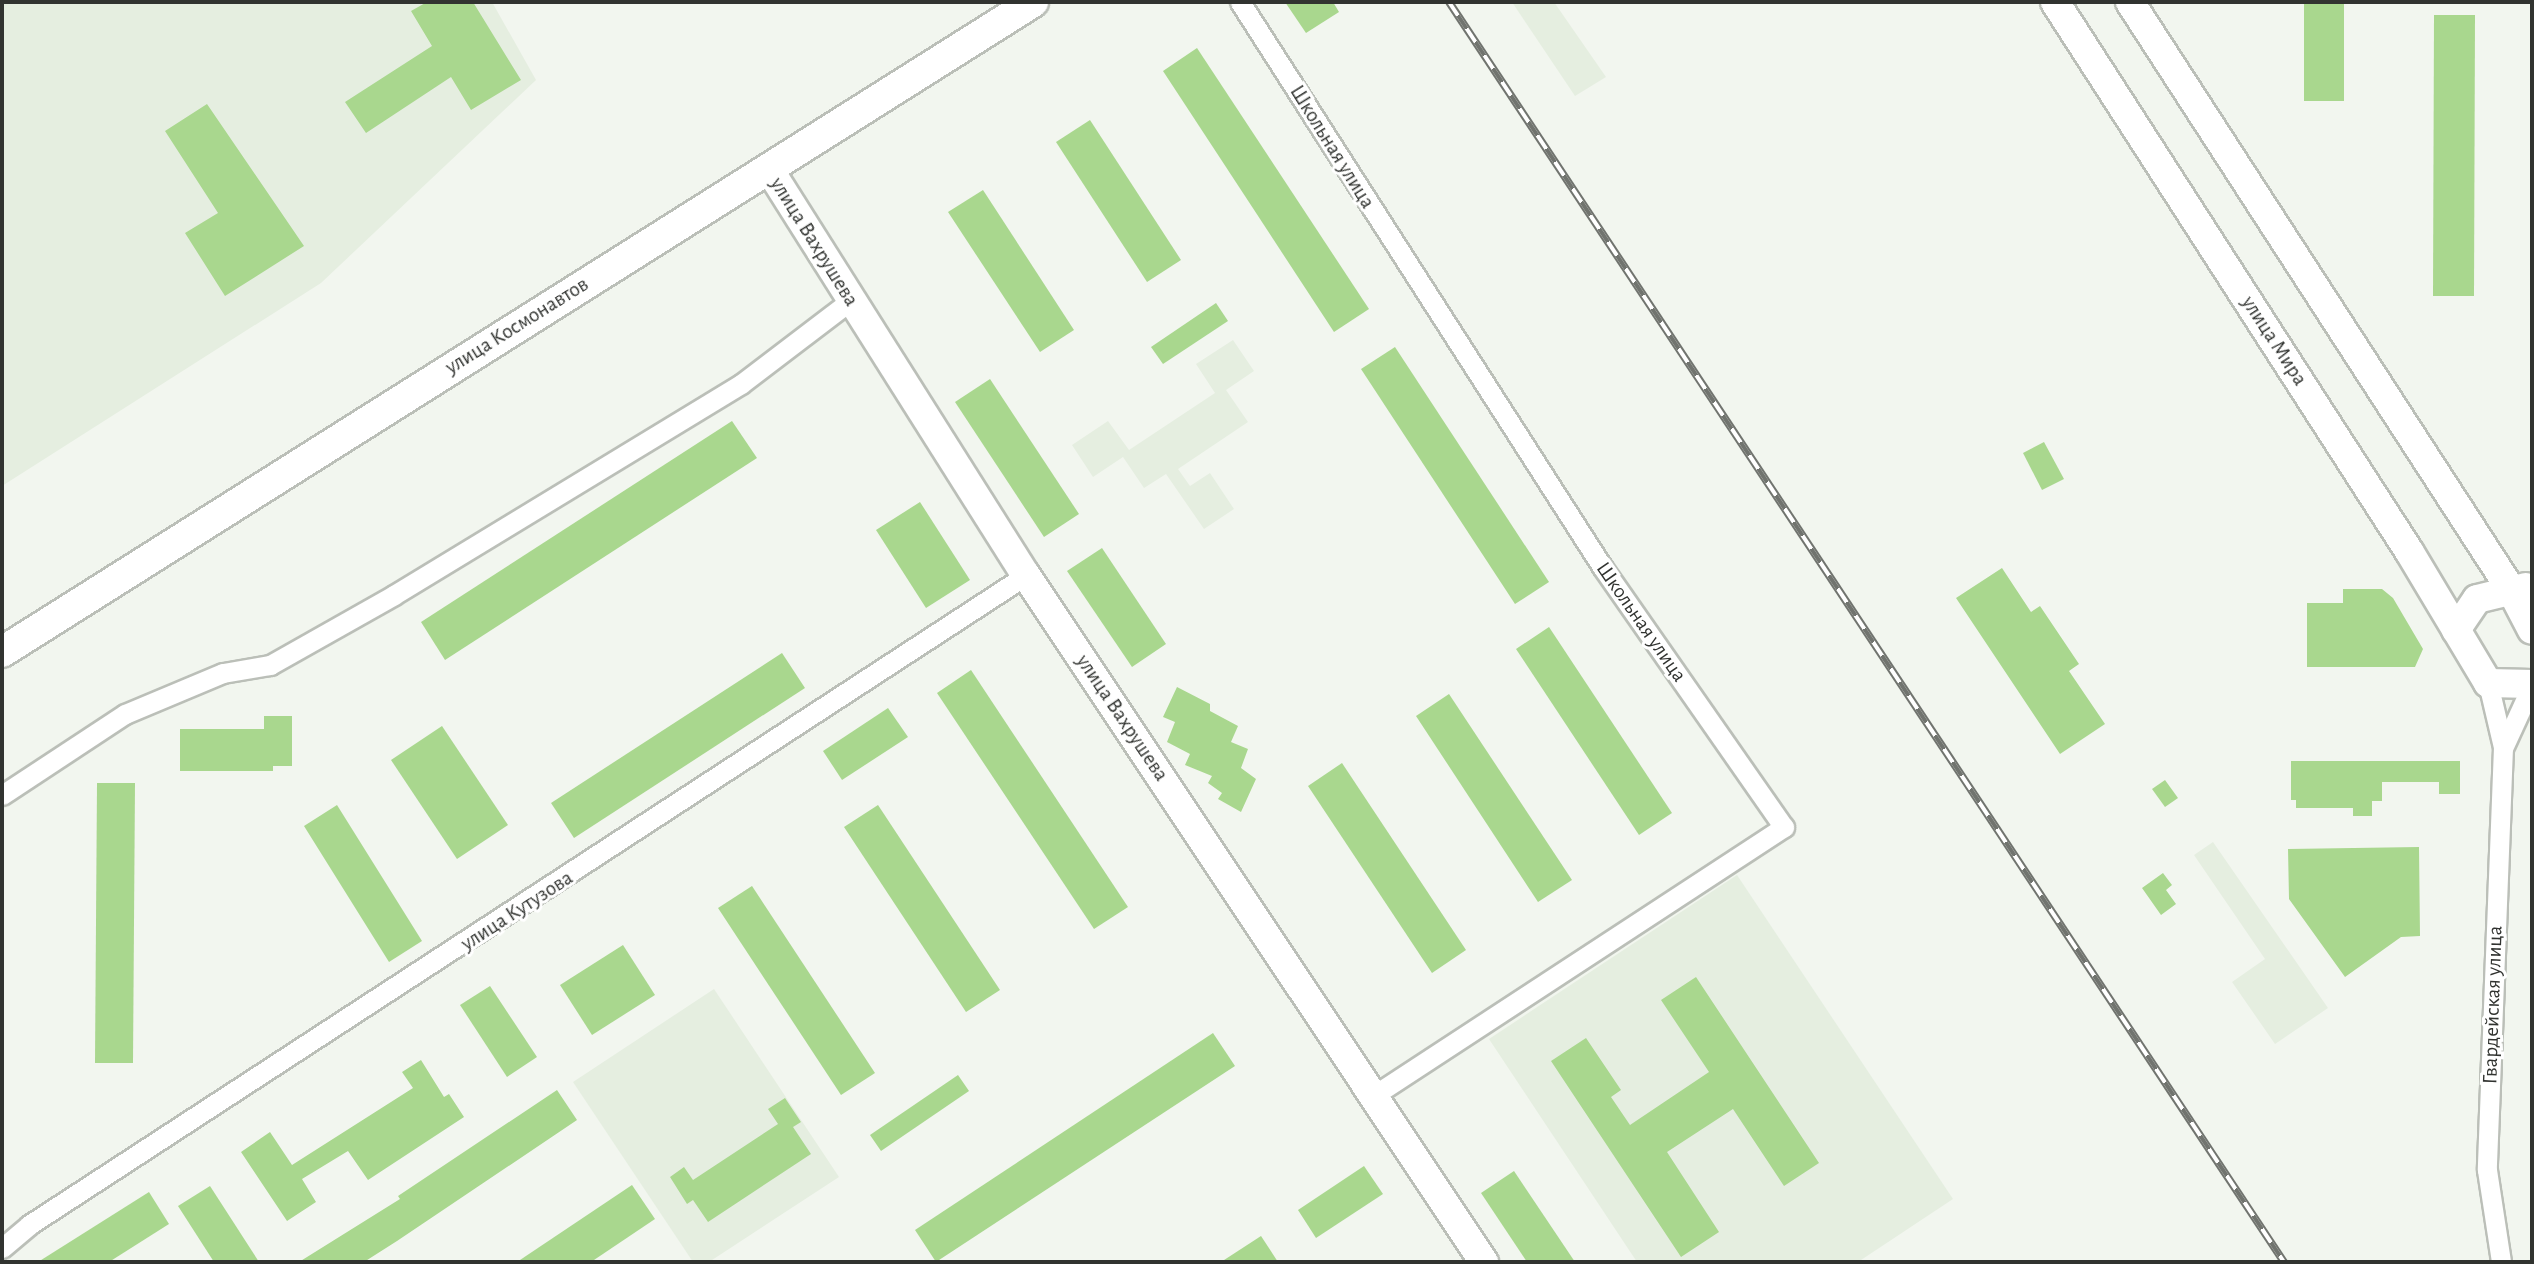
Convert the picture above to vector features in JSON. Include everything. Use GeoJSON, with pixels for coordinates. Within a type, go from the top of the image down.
{"type":"FeatureCollection","features":[{"type":"Feature","properties":{"kind":"main road","name":"улица Космонавтов"},"geometry":{"type":"LineString","coordinates":[[2,652],[1033,2]]}},
{"type":"Feature","properties":{"kind":"main road","name":"улица Мира"},"geometry":{"type":"LineString","coordinates":[[2055,2],[2488,683]]}},
{"type":"Feature","properties":{"kind":"main road"},"geometry":{"type":"LineString","coordinates":[[2130,2],[2521,588],[2532,630]]}},
{"type":"Feature","properties":{"kind":"main road","name":"улица Вахрушева"},"geometry":{"type":"LineString","coordinates":[[769,169],[850,301],[1026,575],[1484,1262]]}},
{"type":"Feature","properties":{"kind":"main road"},"geometry":{"type":"LineString","coordinates":[[2456,630],[2477,599],[2521,588]]}},
{"type":"Feature","properties":{"kind":"main road"},"geometry":{"type":"LineString","coordinates":[[2488,683],[2532,684]]}},
{"type":"Feature","properties":{"kind":"street","name":"Школьная улица"},"geometry":{"type":"LineString","coordinates":[[1240,2],[1603,568],[1784,827],[1374,1096]]}},
{"type":"Feature","properties":{"kind":"street"},"geometry":{"type":"LineString","coordinates":[[2,795],[125,714],[223,673],[271,665],[394,596],[741,384],[850,301]]}},
{"type":"Feature","properties":{"kind":"street","name":"улица Кутузова"},"geometry":{"type":"LineString","coordinates":[[3,1245],[1026,575]]}},
{"type":"Feature","properties":{"kind":"street","name":"Гвардейская улица"},"geometry":{"type":"LineString","coordinates":[[2488,683],[2503,747],[2487,1170],[2501,1262]]}},
{"type":"Feature","properties":{"kind":"street","name":"Гвардейская улица"},"geometry":{"type":"LineString","coordinates":[[2503,747],[2532,684]]}},
{"type":"Feature","properties":{"kind":"shaded area"},"geometry":{"type":"Polygon","coordinates":[[[2,2],[492,2],[536,80],[321,283],[2,486],[2,2]]]}},
{"type":"Feature","properties":{"kind":"shaded area"},"geometry":{"type":"Polygon","coordinates":[[[1512,2],[1554,2],[1606,77],[1575,96],[1512,2]]]}},
{"type":"Feature","properties":{"kind":"shaded area"},"geometry":{"type":"Polygon","coordinates":[[[1233,340],[1254,371],[1226,390],[1248,422],[1178,469],[1190,486],[1210,473],[1234,509],[1204,529],[1166,474],[1144,488],[1123,457],[1093,477],[1072,445],[1108,421],[1129,450],[1215,393],[1196,364],[1233,340]]]}},
{"type":"Feature","properties":{"kind":"shaded area"},"geometry":{"type":"Polygon","coordinates":[[[2213,842],[2328,1008],[2275,1044],[2232,982],[2265,959],[2194,855],[2213,842]]]}},
{"type":"Feature","properties":{"kind":"shaded area"},"geometry":{"type":"Polygon","coordinates":[[[1737,875],[1953,1199],[1858,1262],[1637,1262],[1489,1039],[1737,875]]]}},
{"type":"Feature","properties":{"kind":"shaded area"},"geometry":{"type":"Polygon","coordinates":[[[714,989],[839,1177],[709,1262],[693,1262],[573,1082],[714,989]]]}},
{"type":"Feature","properties":{"kind":"building"},"geometry":{"type":"Polygon","coordinates":[[[427,2],[473,2],[521,80],[471,110],[451,77],[366,133],[345,102],[432,46],[411,11],[427,2]]]}},
{"type":"Feature","properties":{"kind":"building"},"geometry":{"type":"Polygon","coordinates":[[[1285,2],[1333,2],[1339,12],[1306,33],[1285,2]]]}},
{"type":"Feature","properties":{"kind":"building"},"geometry":{"type":"Polygon","coordinates":[[[2304,2],[2344,2],[2344,101],[2304,101],[2304,2]]]}},
{"type":"Feature","properties":{"kind":"building"},"geometry":{"type":"Polygon","coordinates":[[[2434,15],[2475,15],[2474,296],[2433,296],[2434,15]]]}},
{"type":"Feature","properties":{"kind":"building"},"geometry":{"type":"Polygon","coordinates":[[[1197,48],[1369,309],[1334,332],[1163,71],[1197,48]]]}},
{"type":"Feature","properties":{"kind":"building"},"geometry":{"type":"Polygon","coordinates":[[[207,104],[304,246],[225,296],[185,233],[218,213],[165,131],[207,104]]]}},
{"type":"Feature","properties":{"kind":"building"},"geometry":{"type":"Polygon","coordinates":[[[1090,120],[1181,260],[1147,282],[1056,142],[1090,120]]]}},
{"type":"Feature","properties":{"kind":"building"},"geometry":{"type":"Polygon","coordinates":[[[983,190],[1074,330],[1040,352],[948,212],[983,190]]]}},
{"type":"Feature","properties":{"kind":"building"},"geometry":{"type":"Polygon","coordinates":[[[1216,303],[1228,321],[1163,364],[1151,347],[1216,303]]]}},
{"type":"Feature","properties":{"kind":"building"},"geometry":{"type":"Polygon","coordinates":[[[1395,347],[1549,582],[1515,604],[1361,369],[1395,347]]]}},
{"type":"Feature","properties":{"kind":"building"},"geometry":{"type":"Polygon","coordinates":[[[990,379],[1079,514],[1044,537],[955,402],[990,379]]]}},
{"type":"Feature","properties":{"kind":"building"},"geometry":{"type":"Polygon","coordinates":[[[732,421],[757,458],[445,660],[421,622],[732,421]]]}},
{"type":"Feature","properties":{"kind":"building"},"geometry":{"type":"Polygon","coordinates":[[[2044,442],[2064,479],[2042,490],[2023,453],[2044,442]]]}},
{"type":"Feature","properties":{"kind":"building"},"geometry":{"type":"Polygon","coordinates":[[[920,502],[970,580],[926,608],[876,530],[920,502]]]}},
{"type":"Feature","properties":{"kind":"building"},"geometry":{"type":"Polygon","coordinates":[[[1102,548],[1166,644],[1132,667],[1067,571],[1102,548]]]}},
{"type":"Feature","properties":{"kind":"building"},"geometry":{"type":"Polygon","coordinates":[[[2002,568],[2031,612],[2040,606],[2079,664],[2069,671],[2105,724],[2060,754],[1956,598],[2002,568]]]}},
{"type":"Feature","properties":{"kind":"building"},"geometry":{"type":"Polygon","coordinates":[[[2343,589],[2382,589],[2393,598],[2423,649],[2415,667],[2307,667],[2307,603],[2343,603],[2343,589]]]}},
{"type":"Feature","properties":{"kind":"building"},"geometry":{"type":"Polygon","coordinates":[[[1549,627],[1672,813],[1639,835],[1516,649],[1549,627]]]}},
{"type":"Feature","properties":{"kind":"building"},"geometry":{"type":"Polygon","coordinates":[[[782,653],[805,688],[574,838],[551,803],[782,653]]]}},
{"type":"Feature","properties":{"kind":"building"},"geometry":{"type":"Polygon","coordinates":[[[971,670],[1128,907],[1094,929],[937,693],[971,670]]]}},
{"type":"Feature","properties":{"kind":"building"},"geometry":{"type":"Polygon","coordinates":[[[1177,687],[1210,704],[1210,711],[1238,726],[1231,742],[1248,749],[1241,768],[1256,779],[1241,812],[1218,799],[1222,793],[1208,783],[1212,776],[1185,765],[1190,754],[1167,742],[1175,722],[1163,717],[1177,687]]]}},
{"type":"Feature","properties":{"kind":"building"},"geometry":{"type":"Polygon","coordinates":[[[1449,694],[1572,880],[1538,902],[1416,716],[1449,694]]]}},
{"type":"Feature","properties":{"kind":"building"},"geometry":{"type":"Polygon","coordinates":[[[888,708],[908,737],[842,780],[823,751],[888,708]]]}},
{"type":"Feature","properties":{"kind":"building"},"geometry":{"type":"Polygon","coordinates":[[[264,716],[292,716],[292,766],[273,766],[273,771],[180,771],[180,729],[264,729],[264,716]]]}},
{"type":"Feature","properties":{"kind":"building"},"geometry":{"type":"Polygon","coordinates":[[[442,726],[508,825],[457,859],[391,760],[442,726]]]}},
{"type":"Feature","properties":{"kind":"building"},"geometry":{"type":"Polygon","coordinates":[[[2291,761],[2460,761],[2460,794],[2439,794],[2439,782],[2382,782],[2382,801],[2372,801],[2372,816],[2353,816],[2353,808],[2296,808],[2296,800],[2291,800],[2291,761]]]}},
{"type":"Feature","properties":{"kind":"building"},"geometry":{"type":"Polygon","coordinates":[[[1342,763],[1466,950],[1432,973],[1308,786],[1342,763]]]}},
{"type":"Feature","properties":{"kind":"building"},"geometry":{"type":"Polygon","coordinates":[[[2165,780],[2178,798],[2165,807],[2152,789],[2165,780]]]}},
{"type":"Feature","properties":{"kind":"building"},"geometry":{"type":"Polygon","coordinates":[[[97,783],[135,783],[133,1063],[95,1063],[97,783]]]}},
{"type":"Feature","properties":{"kind":"building"},"geometry":{"type":"Polygon","coordinates":[[[337,805],[422,941],[389,962],[304,826],[337,805]]]}},
{"type":"Feature","properties":{"kind":"building"},"geometry":{"type":"Polygon","coordinates":[[[878,805],[1000,990],[966,1012],[844,827],[878,805]]]}},
{"type":"Feature","properties":{"kind":"building"},"geometry":{"type":"Polygon","coordinates":[[[2419,847],[2420,936],[2401,937],[2345,977],[2289,899],[2288,849],[2419,847]]]}},
{"type":"Feature","properties":{"kind":"building"},"geometry":{"type":"Polygon","coordinates":[[[2163,873],[2172,885],[2166,890],[2176,904],[2161,915],[2142,888],[2163,873]]]}},
{"type":"Feature","properties":{"kind":"building"},"geometry":{"type":"Polygon","coordinates":[[[752,886],[875,1073],[841,1095],[718,908],[752,886]]]}},
{"type":"Feature","properties":{"kind":"building"},"geometry":{"type":"Polygon","coordinates":[[[623,945],[655,995],[592,1035],[560,985],[623,945]]]}},
{"type":"Feature","properties":{"kind":"building"},"geometry":{"type":"Polygon","coordinates":[[[1696,977],[1819,1163],[1784,1186],[1733,1109],[1667,1152],[1719,1232],[1681,1257],[1551,1061],[1586,1038],[1621,1090],[1611,1097],[1630,1125],[1709,1072],[1661,1000],[1696,977]]]}},
{"type":"Feature","properties":{"kind":"building"},"geometry":{"type":"Polygon","coordinates":[[[490,986],[537,1057],[507,1077],[460,1005],[490,986]]]}},
{"type":"Feature","properties":{"kind":"building"},"geometry":{"type":"Polygon","coordinates":[[[1213,1033],[1235,1066],[936,1262],[915,1230],[1213,1033]]]}},
{"type":"Feature","properties":{"kind":"building"},"geometry":{"type":"Polygon","coordinates":[[[421,1060],[444,1097],[449,1094],[464,1117],[368,1180],[348,1151],[302,1179],[316,1202],[287,1221],[241,1152],[270,1132],[292,1165],[413,1088],[402,1072],[421,1060]]]}},
{"type":"Feature","properties":{"kind":"building"},"geometry":{"type":"Polygon","coordinates":[[[958,1075],[969,1091],[881,1151],[870,1135],[958,1075]]]}},
{"type":"Feature","properties":{"kind":"building"},"geometry":{"type":"Polygon","coordinates":[[[557,1090],[577,1120],[397,1241],[364,1262],[299,1262],[400,1199],[398,1196],[557,1090]]]}},
{"type":"Feature","properties":{"kind":"building"},"geometry":{"type":"Polygon","coordinates":[[[785,1098],[801,1122],[793,1127],[811,1154],[708,1222],[693,1200],[687,1204],[670,1177],[684,1167],[693,1180],[778,1124],[768,1109],[785,1098]]]}},
{"type":"Feature","properties":{"kind":"building"},"geometry":{"type":"Polygon","coordinates":[[[1364,1166],[1383,1194],[1316,1238],[1298,1210],[1364,1166]]]}},
{"type":"Feature","properties":{"kind":"building"},"geometry":{"type":"Polygon","coordinates":[[[1514,1171],[1575,1262],[1527,1262],[1481,1193],[1514,1171]]]}},
{"type":"Feature","properties":{"kind":"building"},"geometry":{"type":"Polygon","coordinates":[[[632,1185],[655,1219],[591,1262],[517,1262],[632,1185]]]}},
{"type":"Feature","properties":{"kind":"building"},"geometry":{"type":"Polygon","coordinates":[[[210,1186],[259,1262],[214,1262],[178,1206],[210,1186]]]}},
{"type":"Feature","properties":{"kind":"building"},"geometry":{"type":"Polygon","coordinates":[[[149,1192],[169,1224],[109,1262],[38,1262],[149,1192]]]}},
{"type":"Feature","properties":{"kind":"building"},"geometry":{"type":"Polygon","coordinates":[[[1261,1236],[1278,1262],[1221,1262],[1261,1236]]]}},
{"type":"Feature","properties":{"kind":"railway"},"geometry":{"type":"LineString","coordinates":[[1449,2],[2284,1262]]}}]}
